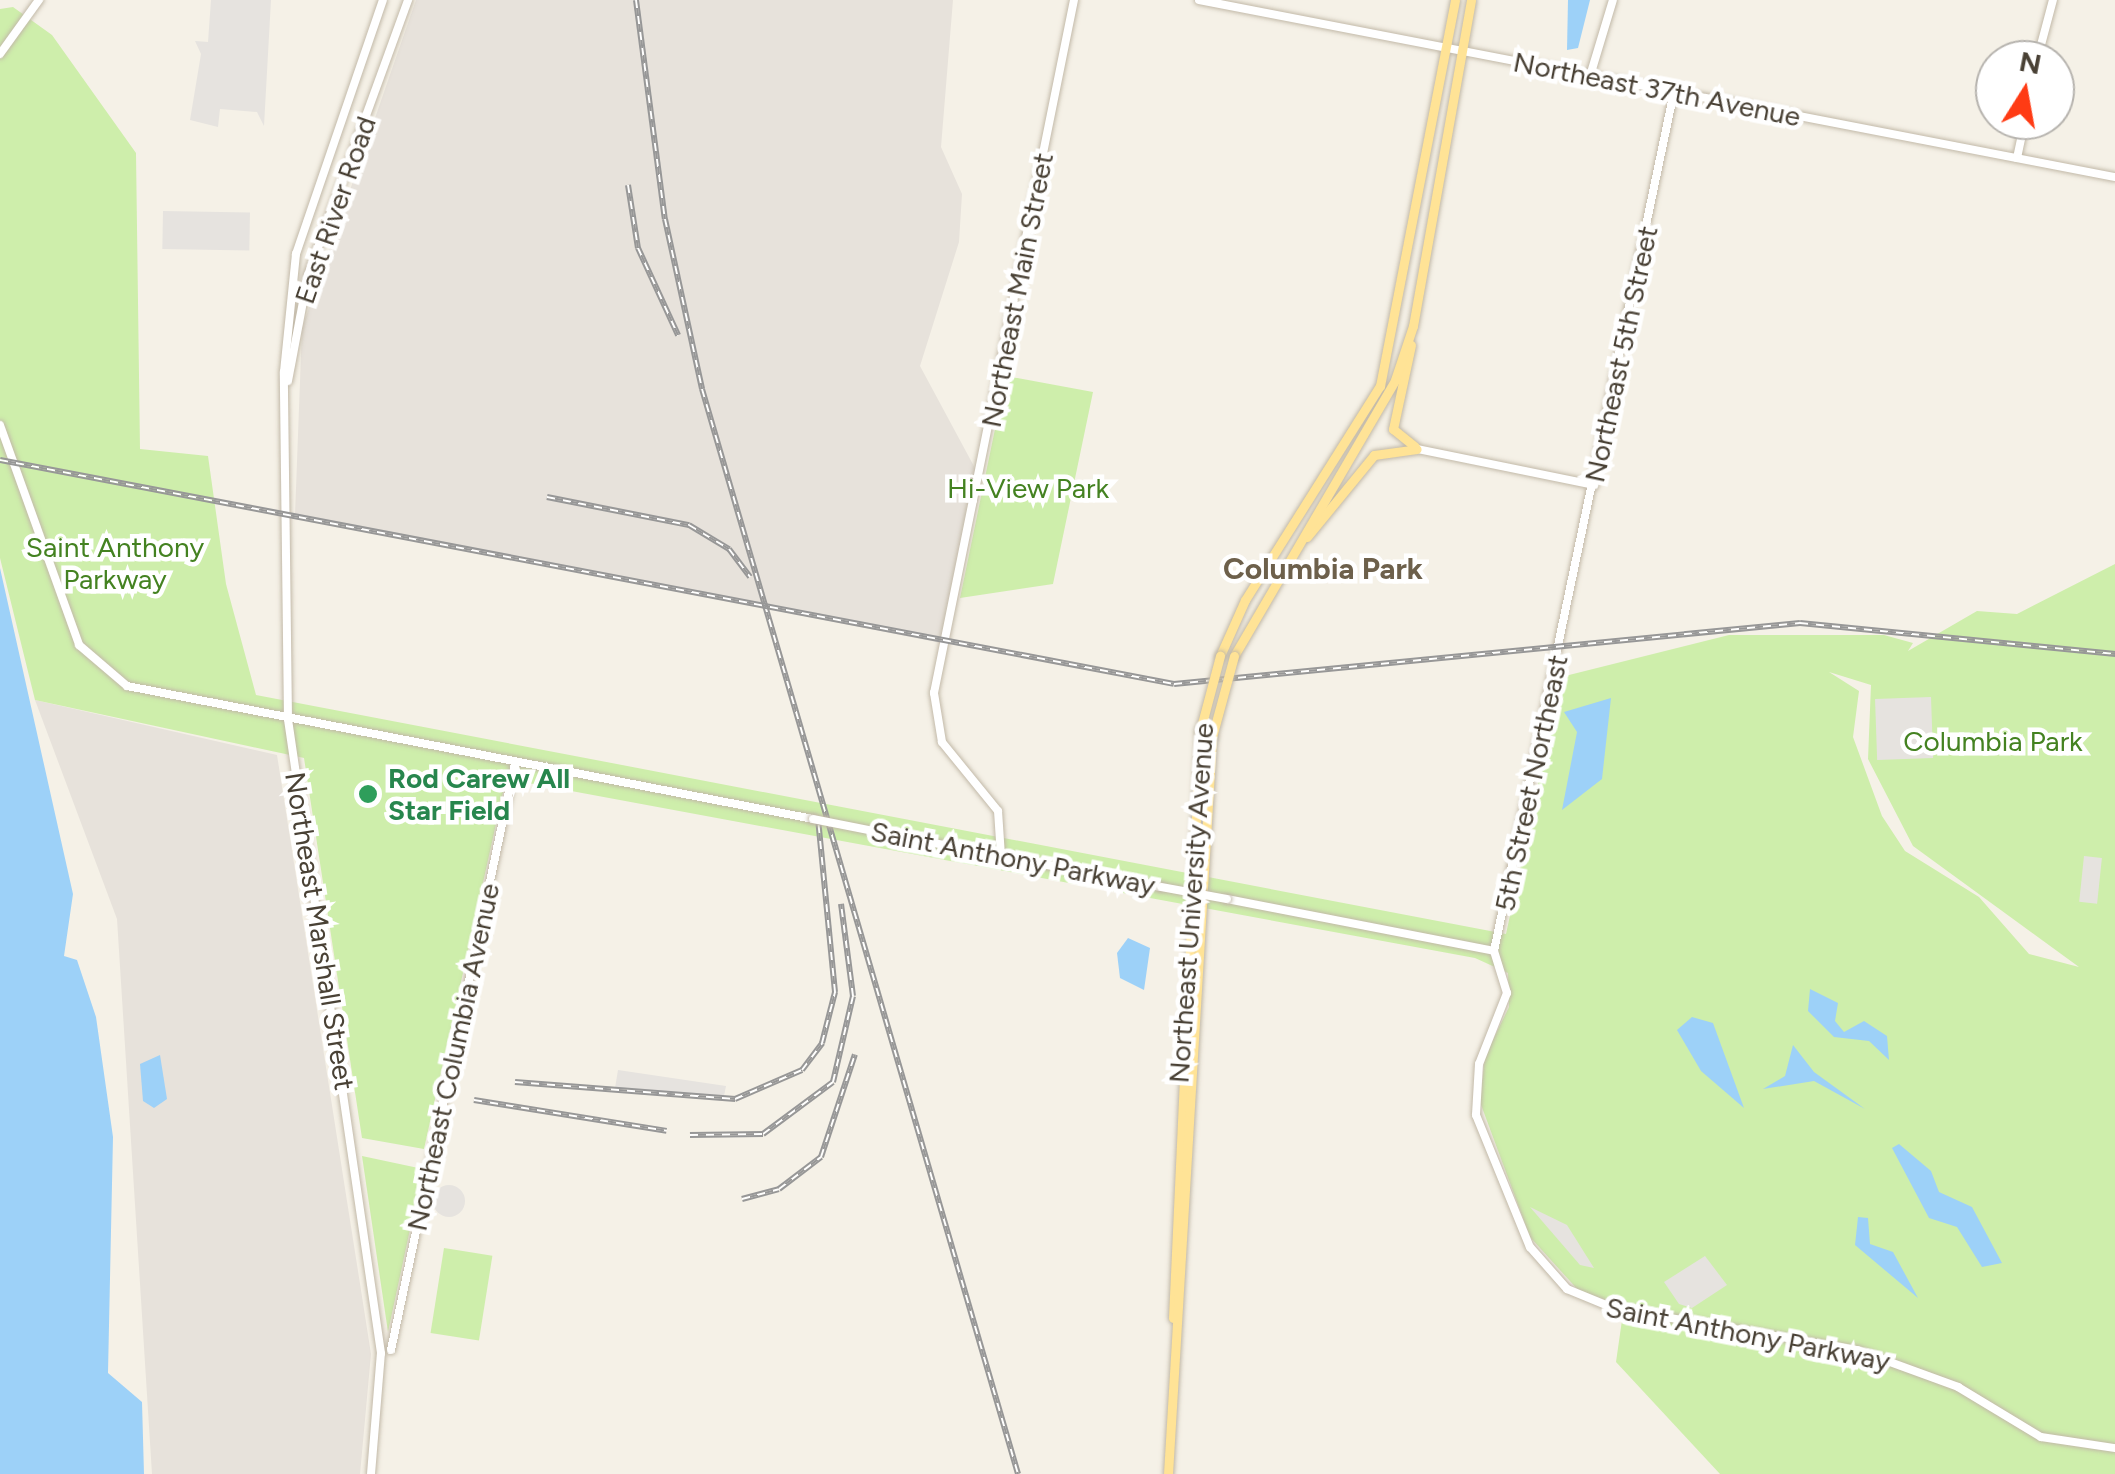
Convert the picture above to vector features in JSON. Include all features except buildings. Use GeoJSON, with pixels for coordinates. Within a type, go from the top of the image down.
{"type":"FeatureCollection","features":[{"type":"Feature","properties":{"kind":"main road","name":"Northeast University Avenue"},"geometry":{"type":"LineString","coordinates":[[1175,1331],[1173,1183],[1200,731],[1220,656],[1253,586],[1380,386],[1455,0]]}},
{"type":"Feature","properties":{"kind":"main road","name":"Northeast University Avenue"},"geometry":{"type":"LineString","coordinates":[[1168,1474],[1212,738],[1234,656],[1288,557],[1378,420],[1414,326],[1471,0]]}},
{"type":"Feature","properties":{"kind":"main road"},"geometry":{"type":"LineString","coordinates":[[1414,326],[1394,430],[1417,449]]}},
{"type":"Feature","properties":{"kind":"main road"},"geometry":{"type":"LineString","coordinates":[[1288,557],[1374,455],[1417,449]]}},
{"type":"Feature","properties":{"kind":"street"},"geometry":{"type":"LineString","coordinates":[[0,54],[40,0]]}},
{"type":"Feature","properties":{"kind":"street","name":"East River Road"},"geometry":{"type":"LineString","coordinates":[[287,385],[296,254],[383,0]]}},
{"type":"Feature","properties":{"kind":"street","name":"East River Road"},"geometry":{"type":"LineString","coordinates":[[287,385],[308,276],[408,0]]}},
{"type":"Feature","properties":{"kind":"street","name":"Northeast Main Street"},"geometry":{"type":"LineString","coordinates":[[1001,856],[998,811],[942,742],[934,693],[1074,0]]}},
{"type":"Feature","properties":{"kind":"street","name":"Northeast 37th Avenue"},"geometry":{"type":"LineString","coordinates":[[1198,0],[2115,177]]}},
{"type":"Feature","properties":{"kind":"street"},"geometry":{"type":"LineString","coordinates":[[1590,76],[1613,0]]}},
{"type":"Feature","properties":{"kind":"street"},"geometry":{"type":"LineString","coordinates":[[2042,40],[2052,0]]}},
{"type":"Feature","properties":{"kind":"street","name":"Northeast 5th Street"},"geometry":{"type":"LineString","coordinates":[[1568,615],[1674,92]]}},
{"type":"Feature","properties":{"kind":"street"},"geometry":{"type":"LineString","coordinates":[[2017,158],[2021,140]]}},
{"type":"Feature","properties":{"kind":"street","name":"Northeast Marshall Street"},"geometry":{"type":"LineString","coordinates":[[287,385],[288,720],[382,1353],[371,1474]]}},
{"type":"Feature","properties":{"kind":"street","name":"Saint Anthony Parkway"},"geometry":{"type":"LineString","coordinates":[[0,425],[74,631],[98,669],[138,690],[1494,951],[1507,993],[1478,1064],[1476,1115],[1530,1247],[1568,1289],[1613,1308],[1856,1350],[1958,1387],[2041,1437],[2115,1448]]}},
{"type":"Feature","properties":{"kind":"street"},"geometry":{"type":"LineString","coordinates":[[1417,449],[1594,485]]}},
{"type":"Feature","properties":{"kind":"street","name":"5th Street Northeast"},"geometry":{"type":"LineString","coordinates":[[1494,951],[1568,615]]}},
{"type":"Feature","properties":{"kind":"street","name":"Northeast Columbia Avenue"},"geometry":{"type":"LineString","coordinates":[[391,1350],[515,762]]}},
{"type":"Feature","properties":{"kind":"shaded area"},"geometry":{"type":"Polygon","coordinates":[[[211,0],[271,0],[264,126],[257,112],[220,109],[218,127],[190,120],[201,54],[195,41],[208,42],[211,0]]]}},
{"type":"Feature","properties":{"kind":"shaded area"},"geometry":{"type":"Polygon","coordinates":[[[416,0],[953,0],[941,147],[962,194],[959,242],[920,366],[976,470],[941,643],[295,515],[302,328],[416,0]]]}},
{"type":"Feature","properties":{"kind":"shaded area"},"geometry":{"type":"Polygon","coordinates":[[[163,211],[250,213],[249,251],[162,249],[163,211]]]}},
{"type":"Feature","properties":{"kind":"shaded area"},"geometry":{"type":"Polygon","coordinates":[[[1931,697],[1933,758],[1877,760],[1875,699],[1931,697]]]}},
{"type":"Feature","properties":{"kind":"shaded area"},"geometry":{"type":"Polygon","coordinates":[[[35,700],[277,755],[371,1354],[360,1474],[152,1474],[117,919],[35,700]]]}},
{"type":"Feature","properties":{"kind":"shaded area"},"geometry":{"type":"Polygon","coordinates":[[[2084,856],[2102,858],[2097,904],[2079,902],[2084,856]]]}},
{"type":"Feature","properties":{"kind":"shaded area"},"geometry":{"type":"Polygon","coordinates":[[[618,1070],[726,1086],[724,1096],[615,1088],[618,1070]]]}},
{"type":"Feature","properties":{"kind":"shaded area"},"geometry":{"type":"Polygon","coordinates":[[[449,1185],[460,1190],[465,1201],[460,1212],[449,1217],[438,1212],[433,1201],[438,1190],[449,1185]]]}},
{"type":"Feature","properties":{"kind":"shaded area"},"geometry":{"type":"Polygon","coordinates":[[[1530,1207],[1567,1225],[1594,1268],[1580,1265],[1530,1207]]]}},
{"type":"Feature","properties":{"kind":"shaded area"},"geometry":{"type":"Polygon","coordinates":[[[1705,1256],[1727,1285],[1692,1308],[1679,1304],[1664,1282],[1705,1256]]]}},
{"type":"Feature","properties":{"kind":"green space"},"geometry":{"type":"Polygon","coordinates":[[[13,7],[52,35],[136,153],[140,449],[208,456],[226,584],[256,695],[1506,934],[1561,677],[1729,635],[1884,635],[1913,643],[1908,651],[1977,611],[2017,614],[2115,564],[2115,1474],[1720,1474],[1616,1362],[1624,1306],[1579,1291],[1530,1237],[1480,1102],[1485,1056],[1509,1007],[1508,973],[1475,958],[506,779],[424,1149],[362,1138],[304,758],[35,700],[0,558],[0,9],[13,7]],[[1829,672],[1859,691],[1853,737],[1882,816],[1905,851],[1979,897],[2029,954],[2079,967],[1913,846],[1868,759],[1871,685],[1829,672]]]}},
{"type":"Feature","properties":{"kind":"green space","name":"Hi-View Park"},"geometry":{"type":"Polygon","coordinates":[[[1006,376],[1093,392],[1053,584],[960,598],[1006,376]]]}},
{"type":"Feature","properties":{"kind":"green space"},"geometry":{"type":"Polygon","coordinates":[[[362,1156],[423,1169],[388,1332],[362,1156]]]}},
{"type":"Feature","properties":{"kind":"green space"},"geometry":{"type":"Polygon","coordinates":[[[444,1248],[492,1256],[479,1341],[431,1333],[444,1248]]]}},
{"type":"Feature","properties":{"kind":"water"},"geometry":{"type":"Polygon","coordinates":[[[1568,0],[1590,0],[1578,48],[1567,50],[1568,0]]]}},
{"type":"Feature","properties":{"kind":"water"},"geometry":{"type":"Polygon","coordinates":[[[0,568],[73,894],[64,956],[77,960],[96,1017],[113,1137],[108,1373],[142,1402],[144,1474],[0,1474],[0,568]]]}},
{"type":"Feature","properties":{"kind":"water"},"geometry":{"type":"Polygon","coordinates":[[[1611,698],[1602,779],[1562,810],[1577,732],[1564,712],[1611,698]]]}},
{"type":"Feature","properties":{"kind":"water"},"geometry":{"type":"Polygon","coordinates":[[[1128,938],[1150,948],[1144,990],[1120,978],[1117,953],[1128,938]]]}},
{"type":"Feature","properties":{"kind":"water"},"geometry":{"type":"Polygon","coordinates":[[[1810,989],[1838,1003],[1835,1021],[1844,1032],[1864,1021],[1887,1036],[1889,1060],[1869,1041],[1834,1037],[1808,1011],[1810,989]]]}},
{"type":"Feature","properties":{"kind":"water"},"geometry":{"type":"Polygon","coordinates":[[[1692,1017],[1713,1023],[1744,1108],[1701,1071],[1677,1030],[1692,1017]]]}},
{"type":"Feature","properties":{"kind":"water"},"geometry":{"type":"Polygon","coordinates":[[[1793,1045],[1814,1072],[1865,1109],[1814,1081],[1763,1089],[1785,1076],[1793,1045]]]}},
{"type":"Feature","properties":{"kind":"water"},"geometry":{"type":"Polygon","coordinates":[[[160,1055],[167,1099],[154,1108],[143,1101],[140,1064],[160,1055]]]}},
{"type":"Feature","properties":{"kind":"water"},"geometry":{"type":"Polygon","coordinates":[[[1899,1144],[1931,1171],[1939,1192],[1972,1207],[2002,1263],[1982,1267],[1957,1227],[1929,1218],[1892,1148],[1899,1144]]]}},
{"type":"Feature","properties":{"kind":"water"},"geometry":{"type":"Polygon","coordinates":[[[1858,1217],[1868,1218],[1870,1244],[1893,1252],[1918,1298],[1855,1245],[1858,1217]]]}},
{"type":"Feature","properties":{"kind":"railway"},"geometry":{"type":"LineString","coordinates":[[636,0],[665,219],[702,389],[1018,1474]]}},
{"type":"Feature","properties":{"kind":"railway"},"geometry":{"type":"LineString","coordinates":[[628,185],[638,248],[678,335]]}},
{"type":"Feature","properties":{"kind":"railway"},"geometry":{"type":"LineString","coordinates":[[0,460],[1174,684],[1800,623],[2115,654]]}},
{"type":"Feature","properties":{"kind":"railway"},"geometry":{"type":"LineString","coordinates":[[547,497],[689,525],[729,549],[750,577]]}},
{"type":"Feature","properties":{"kind":"railway"},"geometry":{"type":"LineString","coordinates":[[515,1082],[735,1099],[802,1070],[822,1043],[835,992],[818,820]]}},
{"type":"Feature","properties":{"kind":"railway"},"geometry":{"type":"LineString","coordinates":[[690,1135],[763,1134],[833,1082],[853,996],[841,904]]}},
{"type":"Feature","properties":{"kind":"railway"},"geometry":{"type":"LineString","coordinates":[[742,1199],[779,1189],[821,1157],[855,1054]]}},
{"type":"Feature","properties":{"kind":"railway"},"geometry":{"type":"LineString","coordinates":[[474,1100],[667,1131]]}},
{"type":"Feature","properties":{"kind":"place","name":"Rod Carew All Star Field"},"geometry":{"type":"Point","coordinates":[368,794]}},
{"type":"Feature","properties":{"kind":"district","name":"Columbia Park"},"geometry":{"type":"Point","coordinates":[1323,569]}}]}
